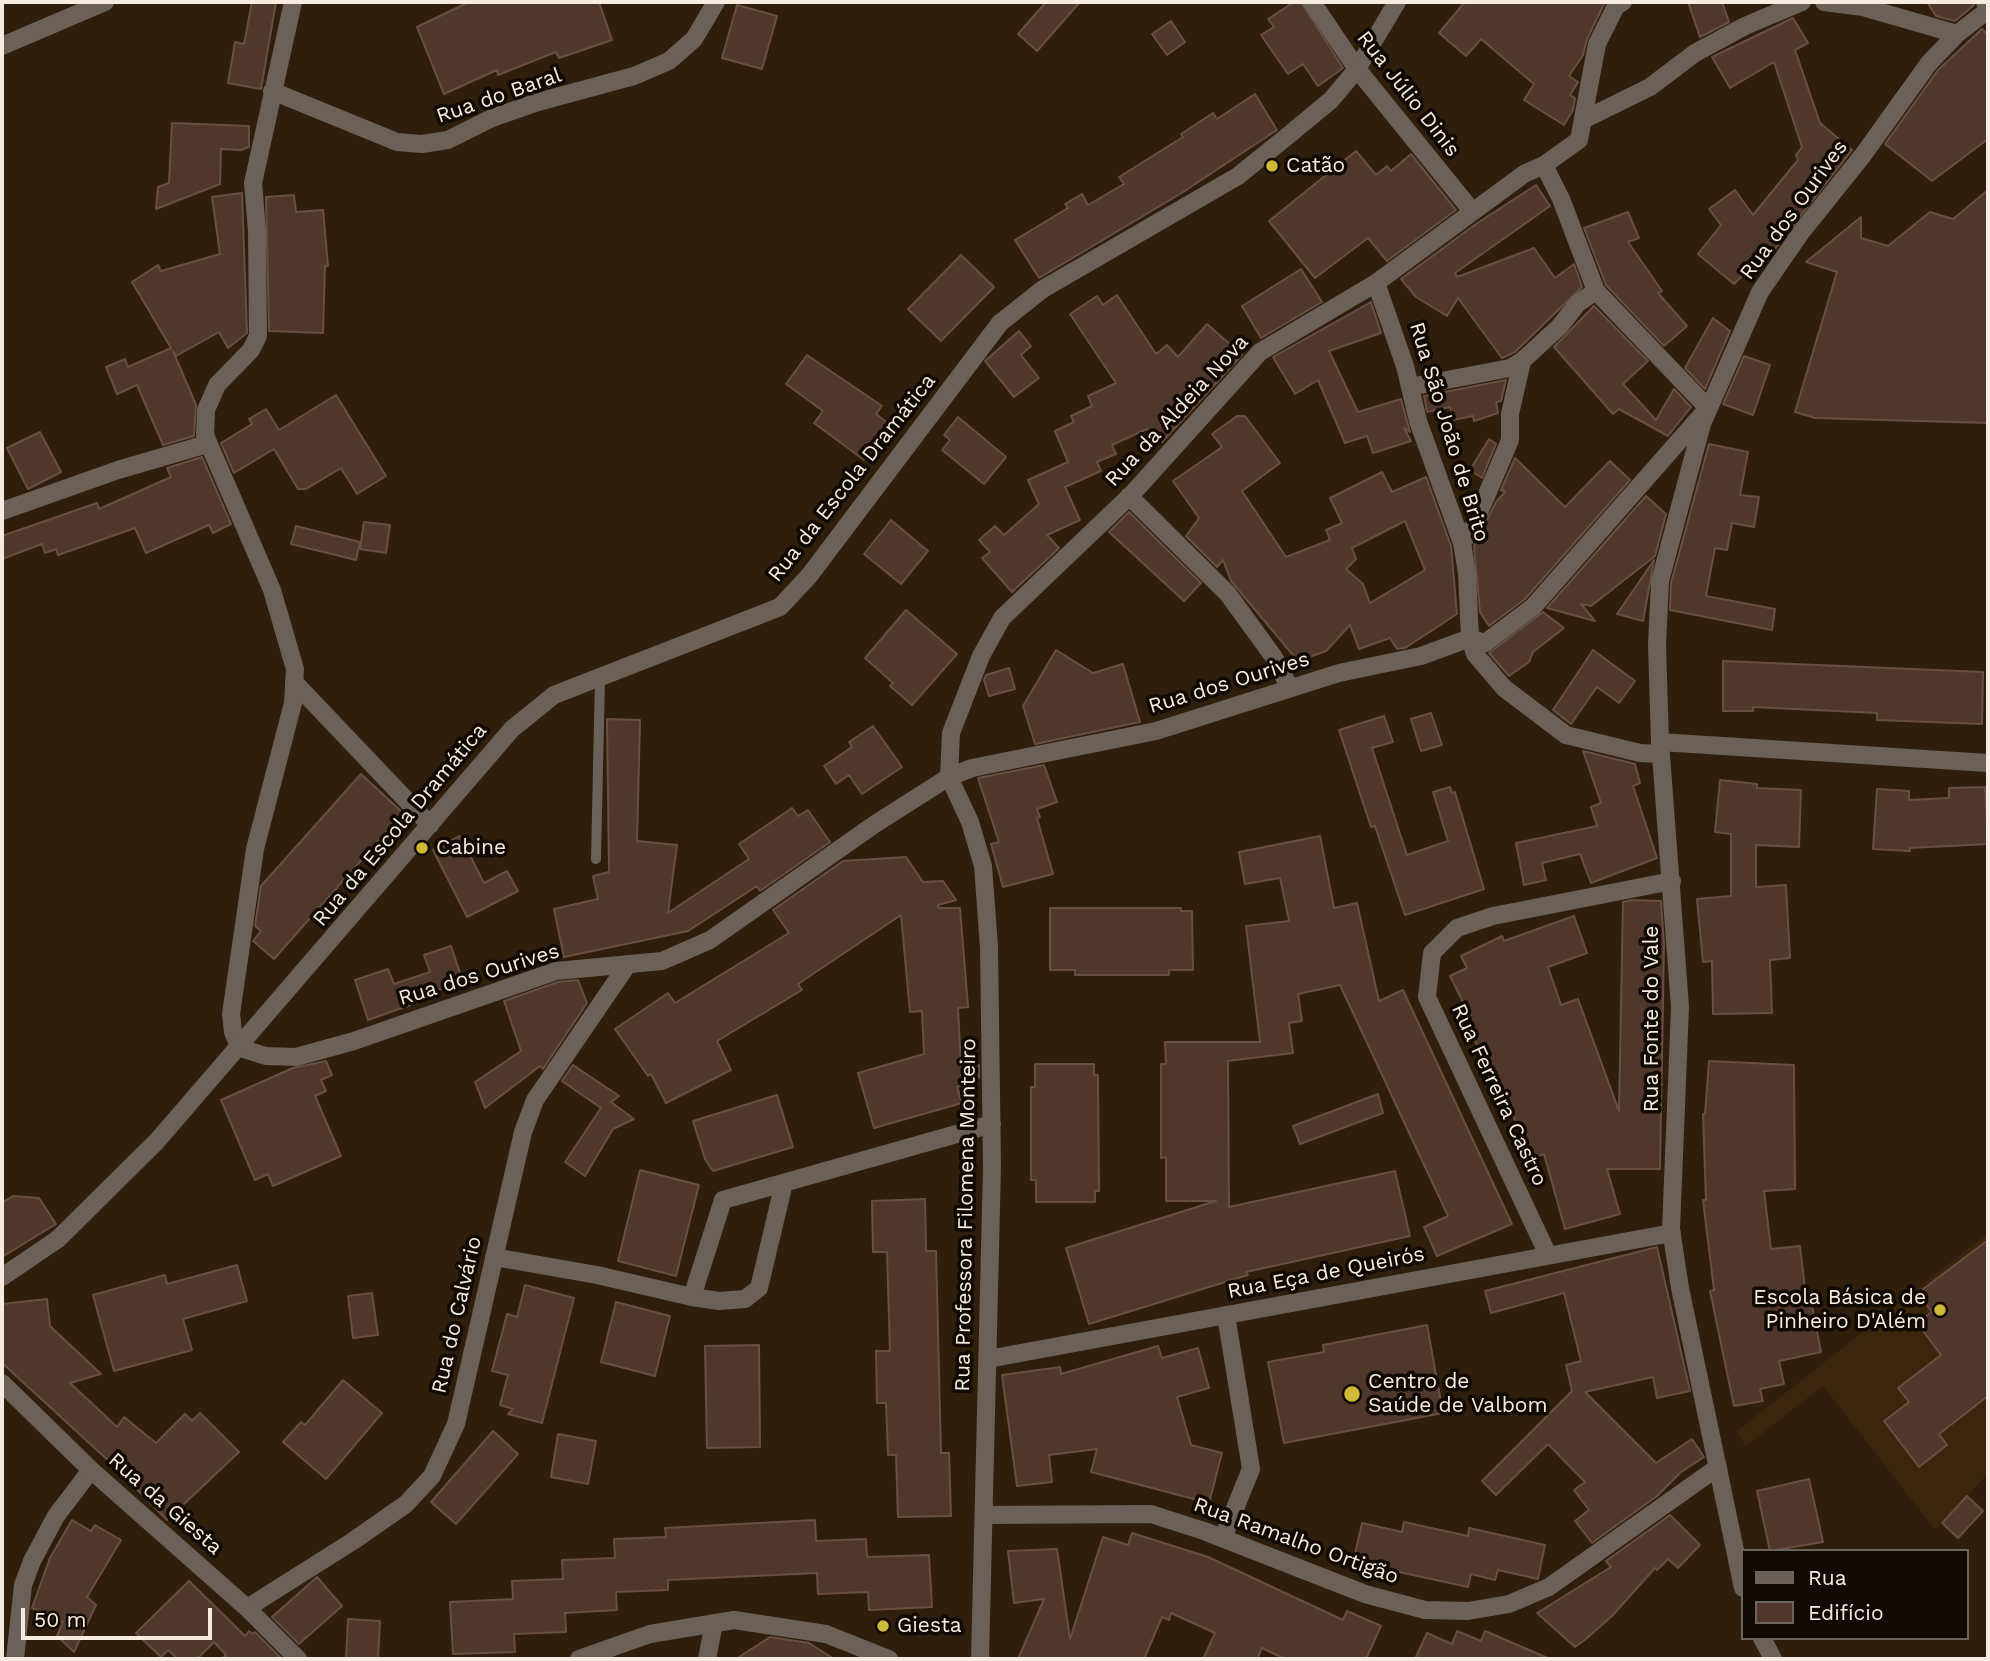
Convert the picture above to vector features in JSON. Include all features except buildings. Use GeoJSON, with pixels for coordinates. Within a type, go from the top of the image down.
{"type":"FeatureCollection","features":[{"type":"Feature","properties":{"kind":"street"},"geometry":{"type":"LineString","coordinates":[[2,46],[104,2]]}},
{"type":"Feature","properties":{"kind":"street"},"geometry":{"type":"LineString","coordinates":[[240,1048],[233,1032],[231,1014],[235,978],[255,849],[293,703],[295,669],[272,590],[207,443],[206,410],[216,385],[251,350],[258,336],[257,231],[253,183],[293,2]]}},
{"type":"Feature","properties":{"kind":"street","name":"Rua do Baral"},"geometry":{"type":"LineString","coordinates":[[272,91],[397,142],[422,144],[448,140],[515,110],[634,76],[668,61],[694,38],[716,2]]}},
{"type":"Feature","properties":{"kind":"street","name":"Rua Júlio Dinis"},"geometry":{"type":"LineString","coordinates":[[1312,2],[1357,69],[1472,211]]}},
{"type":"Feature","properties":{"kind":"street","name":"Rua da Escola Dramática"},"geometry":{"type":"LineString","coordinates":[[2,1276],[58,1239],[157,1142],[512,729],[554,695],[779,607],[809,576],[1000,323],[1043,289],[1237,176],[1331,100],[1357,69],[1397,2]]}},
{"type":"Feature","properties":{"kind":"street"},"geometry":{"type":"LineString","coordinates":[[1583,120],[1597,44],[1616,6],[1623,2]]}},
{"type":"Feature","properties":{"kind":"street"},"geometry":{"type":"LineString","coordinates":[[1583,120],[1650,87],[1695,53],[1745,26],[1802,2]]}},
{"type":"Feature","properties":{"kind":"street"},"geometry":{"type":"LineString","coordinates":[[1824,2],[1863,7],[1957,34]]}},
{"type":"Feature","properties":{"kind":"street"},"geometry":{"type":"LineString","coordinates":[[1985,2],[1988,9]]}},
{"type":"Feature","properties":{"kind":"street","name":"Rua dos Ourives"},"geometry":{"type":"LineString","coordinates":[[240,1048],[266,1056],[296,1057],[354,1041],[556,971],[662,961],[710,940],[819,861],[949,778],[972,768],[1156,731],[1339,673],[1421,656],[1470,638],[1485,643],[1533,607],[1705,416],[1760,292],[1801,231],[1863,155],[1928,63],[1957,34],[1988,9]]}},
{"type":"Feature","properties":{"kind":"street","name":"Rua da Aldeia Nova"},"geometry":{"type":"LineString","coordinates":[[949,778],[951,733],[981,656],[1002,618],[1129,496],[1260,352],[1376,283],[1524,174],[1545,165],[1578,139],[1583,120]]}},
{"type":"Feature","properties":{"kind":"street"},"geometry":{"type":"LineString","coordinates":[[1545,165],[1596,291],[1705,416]]}},
{"type":"Feature","properties":{"kind":"street","name":"Rua São João de Brito"},"geometry":{"type":"LineString","coordinates":[[1376,283],[1410,387],[1418,421],[1462,543],[1468,583],[1470,638]]}},
{"type":"Feature","properties":{"kind":"street"},"geometry":{"type":"LineString","coordinates":[[1410,387],[1510,368],[1522,361],[1560,326],[1578,303],[1596,291]]}},
{"type":"Feature","properties":{"kind":"street"},"geometry":{"type":"LineString","coordinates":[[1462,543],[1473,527],[1510,440],[1510,414],[1522,361]]}},
{"type":"Feature","properties":{"kind":"street","name":"Rua Fonte do Vale"},"geometry":{"type":"LineString","coordinates":[[1705,416],[1660,581],[1657,645],[1660,748],[1680,1007],[1672,1233],[1680,1288],[1742,1583]]}},
{"type":"Feature","properties":{"kind":"street"},"geometry":{"type":"LineString","coordinates":[[2,511],[118,470],[207,443]]}},
{"type":"Feature","properties":{"kind":"street"},"geometry":{"type":"LineString","coordinates":[[1129,496],[1228,594],[1273,656],[1290,688]]}},
{"type":"Feature","properties":{"kind":"street"},"geometry":{"type":"LineString","coordinates":[[1470,638],[1475,654],[1504,688],[1566,735],[1640,753],[1660,748],[1988,763]]}},
{"type":"Feature","properties":{"kind":"street"},"geometry":{"type":"LineString","coordinates":[[294,682],[430,825]]}},
{"type":"Feature","properties":{"kind":"street","name":"Rua Professora Filomena Monteiro"},"geometry":{"type":"LineString","coordinates":[[949,778],[970,822],[983,866],[989,947],[992,1124],[980,1659]]}},
{"type":"Feature","properties":{"kind":"street","name":"Rua Ferreira Castro"},"geometry":{"type":"LineString","coordinates":[[1548,1255],[1427,997],[1432,953],[1457,929],[1493,916],[1672,881]]}},
{"type":"Feature","properties":{"kind":"street","name":"Rua do Calvário"},"geometry":{"type":"LineString","coordinates":[[247,1608],[364,1534],[406,1504],[432,1476],[456,1424],[523,1132],[535,1100],[628,964]]}},
{"type":"Feature","properties":{"kind":"street"},"geometry":{"type":"LineString","coordinates":[[692,1297],[723,1200],[992,1124]]}},
{"type":"Feature","properties":{"kind":"street"},"geometry":{"type":"LineString","coordinates":[[494,1256],[597,1275],[692,1297],[719,1301],[745,1299],[758,1288],[784,1183]]}},
{"type":"Feature","properties":{"kind":"street","name":"Rua Eça de Queirós"},"geometry":{"type":"LineString","coordinates":[[988,1359],[1672,1233]]}},
{"type":"Feature","properties":{"kind":"street"},"geometry":{"type":"LineString","coordinates":[[1223,1538],[1251,1469],[1226,1315]]}},
{"type":"Feature","properties":{"kind":"street","name":"Rua da Giesta"},"geometry":{"type":"LineString","coordinates":[[2,1383],[91,1470],[247,1608],[298,1659]]}},
{"type":"Feature","properties":{"kind":"street","name":"Rua Ramalho Ortigão"},"geometry":{"type":"LineString","coordinates":[[985,1515],[1151,1514],[1223,1538],[1365,1594],[1425,1610],[1468,1611],[1509,1604],[1549,1587],[1718,1467]]}},
{"type":"Feature","properties":{"kind":"street"},"geometry":{"type":"LineString","coordinates":[[15,1659],[23,1585],[32,1561],[56,1516],[91,1470]]}},
{"type":"Feature","properties":{"kind":"street"},"geometry":{"type":"LineString","coordinates":[[579,1659],[650,1634],[734,1620],[826,1634],[889,1659]]}},
{"type":"Feature","properties":{"kind":"street"},"geometry":{"type":"LineString","coordinates":[[707,1659],[714,1623]]}},
{"type":"Feature","properties":{"kind":"street"},"geometry":{"type":"LineString","coordinates":[[1763,1640],[1773,1659]]}},
{"type":"Feature","properties":{"kind":"lane"},"geometry":{"type":"LineString","coordinates":[[596,859],[600,678]]}},
{"type":"Feature","properties":{"kind":"shaded area","name":"Escola Básica de Pinheiro D'Além"},"geometry":{"type":"Polygon","coordinates":[[[1988,1233],[1988,1474],[1935,1530],[1823,1386],[1746,1446],[1736,1432],[1988,1233]]]}},
{"type":"Feature","properties":{"kind":"place","name":"Catão"},"geometry":{"type":"Point","coordinates":[1272,166]}},
{"type":"Feature","properties":{"kind":"place","name":"Cabine"},"geometry":{"type":"Point","coordinates":[422,848]}},
{"type":"Feature","properties":{"kind":"place","name":"Escola Básica de Pinheiro D'Além"},"geometry":{"type":"Point","coordinates":[1940,1310]}},
{"type":"Feature","properties":{"kind":"place","name":"Centro de Saúde de Valbom"},"geometry":{"type":"Point","coordinates":[1352,1394]}},
{"type":"Feature","properties":{"kind":"place","name":"Giesta"},"geometry":{"type":"Point","coordinates":[883,1626]}}]}
